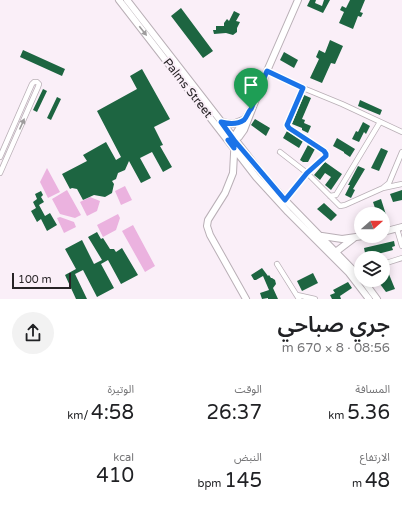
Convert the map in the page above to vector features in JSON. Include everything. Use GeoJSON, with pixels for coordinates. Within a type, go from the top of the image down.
{"type":"FeatureCollection","features":[{"type":"Feature","properties":{"kind":"main road","name":"Palms Street"},"geometry":{"type":"LineString","coordinates":[[119,0],[231,140],[245,153],[285,200],[320,236],[369,299]]}},
{"type":"Feature","properties":{"kind":"main road","name":"Palms Street"},"geometry":{"type":"LineString","coordinates":[[127,0],[221,122],[234,148],[270,193],[332,251],[346,261],[354,270]]}},
{"type":"Feature","properties":{"kind":"main road"},"geometry":{"type":"LineString","coordinates":[[245,153],[241,143],[242,133],[298,0]]}},
{"type":"Feature","properties":{"kind":"main road"},"geometry":{"type":"LineString","coordinates":[[231,140],[251,109]]}},
{"type":"Feature","properties":{"kind":"main road"},"geometry":{"type":"LineString","coordinates":[[221,122],[233,124],[244,120]]}},
{"type":"Feature","properties":{"kind":"main road"},"geometry":{"type":"LineString","coordinates":[[231,140],[239,137],[242,133]]}},
{"type":"Feature","properties":{"kind":"main road"},"geometry":{"type":"LineString","coordinates":[[234,148],[234,166],[231,179],[209,217],[207,226],[210,235],[246,299]]}},
{"type":"Feature","properties":{"kind":"main road"},"geometry":{"type":"LineString","coordinates":[[320,236],[348,240]]}},
{"type":"Feature","properties":{"kind":"main road"},"geometry":{"type":"LineString","coordinates":[[332,251],[348,240],[354,238]]}},
{"type":"Feature","properties":{"kind":"main road"},"geometry":{"type":"LineString","coordinates":[[346,261],[344,251],[348,240]]}},
{"type":"Feature","properties":{"kind":"main road","name":"Palms Street"},"geometry":{"type":"LineString","coordinates":[[368,287],[377,299]]}},
{"type":"Feature","properties":{"kind":"street"},"geometry":{"type":"LineString","coordinates":[[267,71],[402,132]]}},
{"type":"Feature","properties":{"kind":"street"},"geometry":{"type":"LineString","coordinates":[[0,157],[32,84],[37,82],[39,84],[38,87],[0,173]]}},
{"type":"Feature","properties":{"kind":"street"},"geometry":{"type":"LineString","coordinates":[[285,200],[307,173],[326,156],[324,151],[289,128],[287,125],[303,88]]}},
{"type":"Feature","properties":{"kind":"street"},"geometry":{"type":"LineString","coordinates":[[330,196],[336,195],[380,122]]}},
{"type":"Feature","properties":{"kind":"street"},"geometry":{"type":"LineString","coordinates":[[9,135],[16,137]]}},
{"type":"Feature","properties":{"kind":"street"},"geometry":{"type":"LineString","coordinates":[[280,152],[307,173],[340,206],[383,188],[402,184]]}},
{"type":"Feature","properties":{"kind":"street"},"geometry":{"type":"LineString","coordinates":[[383,188],[389,183],[402,152]]}},
{"type":"Feature","properties":{"kind":"street"},"geometry":{"type":"LineString","coordinates":[[399,228],[402,246]]}},
{"type":"Feature","properties":{"kind":"street"},"geometry":{"type":"LineString","coordinates":[[390,262],[402,258]]}},
{"type":"Feature","properties":{"kind":"street"},"geometry":{"type":"LineString","coordinates":[[277,264],[298,297],[315,299]]}},
{"type":"Feature","properties":{"kind":"shaded area"},"geometry":{"type":"Polygon","coordinates":[[[47,168],[60,192],[48,198],[40,182],[47,168]]]}},
{"type":"Feature","properties":{"kind":"shaded area"},"geometry":{"type":"Polygon","coordinates":[[[125,186],[132,200],[121,205],[115,191],[125,186]]]}},
{"type":"Feature","properties":{"kind":"shaded area"},"geometry":{"type":"Polygon","coordinates":[[[67,190],[81,215],[75,218],[60,214],[52,199],[67,190]]]}},
{"type":"Feature","properties":{"kind":"shaded area"},"geometry":{"type":"Polygon","coordinates":[[[90,197],[100,201],[97,211],[87,216],[80,202],[90,197]]]}},
{"type":"Feature","properties":{"kind":"shaded area"},"geometry":{"type":"Polygon","coordinates":[[[118,214],[120,218],[116,230],[103,237],[97,225],[118,214]]]}},
{"type":"Feature","properties":{"kind":"shaded area"},"geometry":{"type":"Polygon","coordinates":[[[60,217],[74,222],[76,227],[64,233],[57,218],[60,217]]]}},
{"type":"Feature","properties":{"kind":"shaded area"},"geometry":{"type":"Polygon","coordinates":[[[133,225],[155,266],[145,272],[122,231],[133,225]]]}},
{"type":"Feature","properties":{"kind":"building"},"geometry":{"type":"Polygon","coordinates":[[[310,0],[316,0],[315,3],[322,6],[324,0],[330,0],[323,13],[307,6],[310,0]]]}},
{"type":"Feature","properties":{"kind":"building"},"geometry":{"type":"Polygon","coordinates":[[[350,0],[365,0],[360,12],[363,13],[361,17],[358,16],[353,29],[339,23],[344,12],[340,10],[342,6],[346,8],[350,0]]]}},
{"type":"Feature","properties":{"kind":"building"},"geometry":{"type":"Polygon","coordinates":[[[181,8],[213,51],[203,58],[171,16],[181,8]]]}},
{"type":"Feature","properties":{"kind":"building"},"geometry":{"type":"Polygon","coordinates":[[[234,11],[240,14],[236,21],[240,22],[237,32],[233,35],[226,33],[214,34],[213,30],[216,30],[216,26],[224,26],[224,23],[227,19],[229,21],[234,11]]]}},
{"type":"Feature","properties":{"kind":"building"},"geometry":{"type":"Polygon","coordinates":[[[330,40],[343,46],[335,64],[331,63],[322,83],[310,78],[319,59],[316,57],[319,50],[325,53],[330,40]]]}},
{"type":"Feature","properties":{"kind":"building"},"geometry":{"type":"Polygon","coordinates":[[[23,50],[65,69],[62,76],[20,57],[23,50]]]}},
{"type":"Feature","properties":{"kind":"building"},"geometry":{"type":"Polygon","coordinates":[[[284,52],[298,60],[294,68],[280,60],[284,52]]]}},
{"type":"Feature","properties":{"kind":"building"},"geometry":{"type":"Polygon","coordinates":[[[142,69],[170,119],[154,127],[163,145],[160,146],[172,167],[163,172],[152,152],[140,158],[151,178],[141,183],[129,161],[125,170],[118,173],[116,179],[112,181],[114,184],[112,193],[105,197],[94,195],[83,200],[77,189],[70,189],[62,174],[87,161],[83,155],[106,142],[116,160],[121,157],[97,111],[137,89],[130,76],[142,69]]]}},
{"type":"Feature","properties":{"kind":"building"},"geometry":{"type":"Polygon","coordinates":[[[43,89],[47,91],[37,112],[33,110],[43,89]]]}},
{"type":"Feature","properties":{"kind":"building"},"geometry":{"type":"Polygon","coordinates":[[[304,95],[311,98],[302,119],[305,120],[304,123],[311,126],[308,133],[302,130],[302,128],[292,124],[304,95]]]}},
{"type":"Feature","properties":{"kind":"building"},"geometry":{"type":"Polygon","coordinates":[[[57,97],[61,99],[51,120],[47,118],[57,97]]]}},
{"type":"Feature","properties":{"kind":"building"},"geometry":{"type":"Polygon","coordinates":[[[360,100],[382,110],[380,115],[358,106],[360,100]]]}},
{"type":"Feature","properties":{"kind":"building"},"geometry":{"type":"Polygon","coordinates":[[[255,119],[270,128],[266,136],[251,125],[255,119]]]}},
{"type":"Feature","properties":{"kind":"building"},"geometry":{"type":"Polygon","coordinates":[[[363,122],[370,126],[366,134],[364,132],[359,142],[352,139],[356,131],[358,132],[363,122]]]}},
{"type":"Feature","properties":{"kind":"building"},"geometry":{"type":"Polygon","coordinates":[[[287,131],[303,141],[299,148],[283,138],[287,131]]]}},
{"type":"Feature","properties":{"kind":"building"},"geometry":{"type":"Polygon","coordinates":[[[337,138],[355,149],[350,157],[333,146],[337,138]]]}},
{"type":"Feature","properties":{"kind":"building"},"geometry":{"type":"Polygon","coordinates":[[[308,145],[315,149],[308,162],[303,162],[300,160],[308,145]]]}},
{"type":"Feature","properties":{"kind":"building"},"geometry":{"type":"Polygon","coordinates":[[[381,148],[388,151],[379,171],[371,168],[381,148]]]}},
{"type":"Feature","properties":{"kind":"building"},"geometry":{"type":"Polygon","coordinates":[[[325,162],[342,174],[331,190],[325,185],[331,177],[325,173],[320,180],[314,175],[325,162]]]}},
{"type":"Feature","properties":{"kind":"building"},"geometry":{"type":"Polygon","coordinates":[[[358,166],[365,169],[353,189],[355,190],[351,198],[345,195],[350,185],[348,185],[358,166]]]}},
{"type":"Feature","properties":{"kind":"building"},"geometry":{"type":"Polygon","coordinates":[[[402,190],[402,200],[393,202],[390,194],[402,190]]]}},
{"type":"Feature","properties":{"kind":"building"},"geometry":{"type":"Polygon","coordinates":[[[41,191],[43,195],[41,197],[44,202],[39,205],[45,216],[50,213],[57,225],[47,231],[41,219],[37,222],[31,211],[36,208],[33,202],[37,199],[35,194],[41,191]]]}},
{"type":"Feature","properties":{"kind":"building"},"geometry":{"type":"Polygon","coordinates":[[[381,199],[384,207],[375,207],[373,202],[381,199]]]}},
{"type":"Feature","properties":{"kind":"building"},"geometry":{"type":"Polygon","coordinates":[[[324,203],[337,215],[331,221],[317,209],[324,203]]]}},
{"type":"Feature","properties":{"kind":"building"},"geometry":{"type":"Polygon","coordinates":[[[97,232],[110,249],[114,249],[116,252],[122,248],[138,275],[121,284],[108,260],[101,264],[114,288],[97,297],[83,270],[75,274],[87,299],[76,299],[65,275],[76,269],[65,249],[82,240],[94,264],[102,260],[88,237],[97,232]]]}},
{"type":"Feature","properties":{"kind":"building"},"geometry":{"type":"Polygon","coordinates":[[[394,241],[395,246],[392,247],[393,250],[365,251],[364,248],[394,241]]]}},
{"type":"Feature","properties":{"kind":"building"},"geometry":{"type":"Polygon","coordinates":[[[262,268],[268,276],[269,275],[275,280],[276,284],[273,288],[278,299],[262,299],[260,293],[269,290],[263,276],[254,280],[251,275],[262,268]]]}},
{"type":"Feature","properties":{"kind":"building"},"geometry":{"type":"Polygon","coordinates":[[[313,273],[318,283],[302,291],[297,281],[313,273]]]}},
{"type":"Feature","properties":{"kind":"building"},"geometry":{"type":"Polygon","coordinates":[[[390,277],[395,289],[386,292],[382,287],[390,287],[390,277]]]}},
{"type":"Feature","properties":{"kind":"building"},"geometry":{"type":"Polygon","coordinates":[[[348,282],[352,288],[340,296],[341,299],[332,299],[330,295],[335,293],[333,290],[348,282]]]}},
{"type":"Feature","properties":{"kind":"route"},"geometry":{"type":"LineString","coordinates":[[251,109],[244,120],[233,124],[221,122],[234,140],[234,148],[228,140],[234,140],[285,200],[307,173],[326,156],[324,151],[289,128],[287,125],[303,88],[267,71],[251,109]]}}]}
